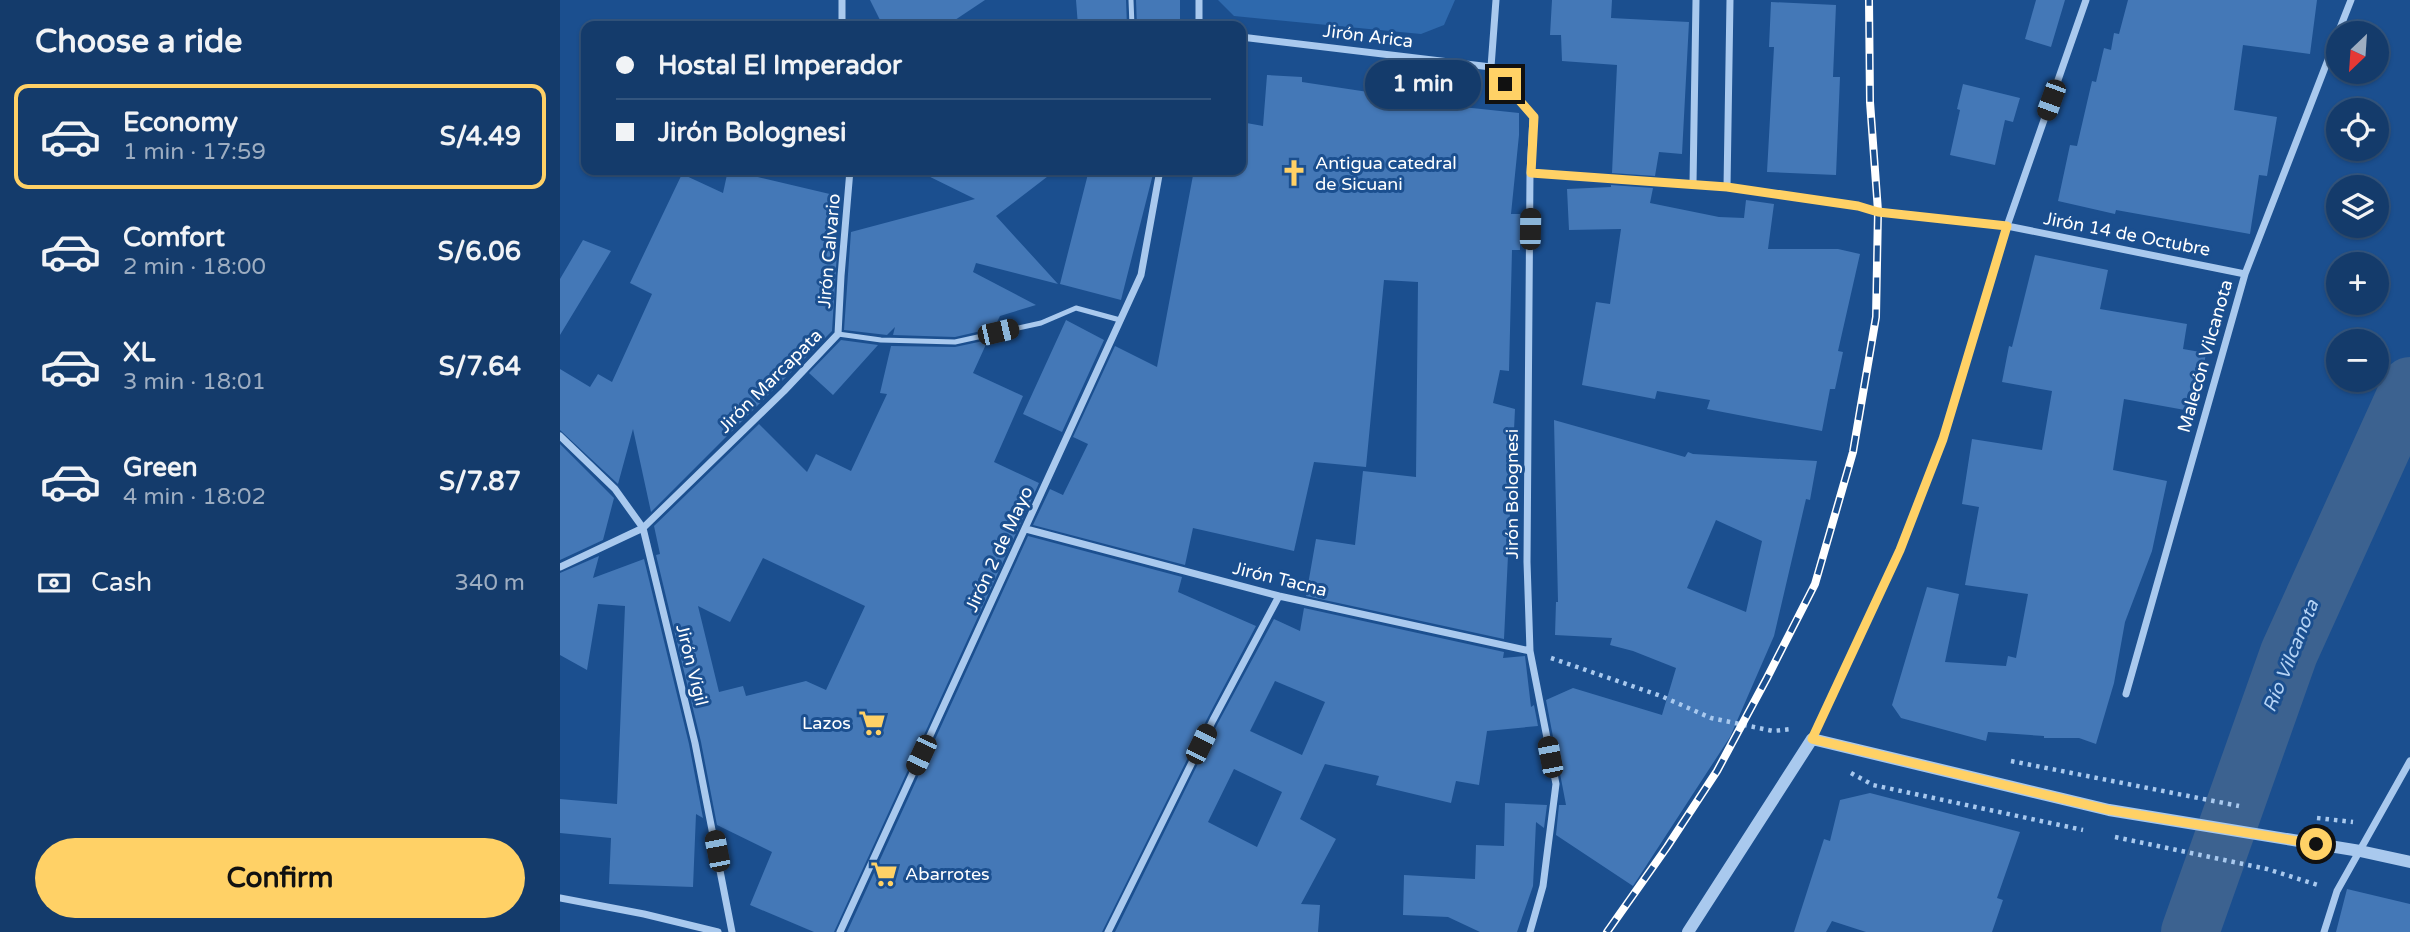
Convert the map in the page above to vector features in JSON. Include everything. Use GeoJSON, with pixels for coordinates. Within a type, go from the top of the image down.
{"type":"FeatureCollection","features":[{"type":"Feature","properties":{"kind":"street"},"geometry":{"type":"LineString","coordinates":[[842,0],[842,21]]}},
{"type":"Feature","properties":{"kind":"street"},"geometry":{"type":"LineString","coordinates":[[1199,0],[1199,21]]}},
{"type":"Feature","properties":{"kind":"street"},"geometry":{"type":"LineString","coordinates":[[1491,67],[1496,0]]}},
{"type":"Feature","properties":{"kind":"street"},"geometry":{"type":"LineString","coordinates":[[1693,184],[1696,0]]}},
{"type":"Feature","properties":{"kind":"street"},"geometry":{"type":"LineString","coordinates":[[1531,173],[1727,187],[1730,0]]}},
{"type":"Feature","properties":{"kind":"street"},"geometry":{"type":"LineString","coordinates":[[1688,932],[1812,739],[1900,550],[1943,439],[2007,226],[2086,0]]}},
{"type":"Feature","properties":{"kind":"street","name":"Malecón Vilcanota"},"geometry":{"type":"LineString","coordinates":[[2343,21],[2351,0]]}},
{"type":"Feature","properties":{"kind":"street","name":"Jirón Arica"},"geometry":{"type":"LineString","coordinates":[[1246,38],[1491,67]]}},
{"type":"Feature","properties":{"kind":"street","name":"Malecón Vilcanota"},"geometry":{"type":"LineString","coordinates":[[2126,694],[2245,274],[2326,65]]}},
{"type":"Feature","properties":{"kind":"street","name":"Jirón Bolognesi"},"geometry":{"type":"LineString","coordinates":[[1491,67],[1534,117],[1531,173],[1527,562],[1530,652],[1556,784],[1543,886],[1530,932]]}},
{"type":"Feature","properties":{"kind":"street","name":"Jirón Calvario"},"geometry":{"type":"LineString","coordinates":[[838,334],[850,175]]}},
{"type":"Feature","properties":{"kind":"street","name":"Jirón 2 de Mayo"},"geometry":{"type":"LineString","coordinates":[[840,932],[1141,275],[1159,175]]}},
{"type":"Feature","properties":{"kind":"street","name":"Jirón 14 de Octubre"},"geometry":{"type":"LineString","coordinates":[[1727,187],[1858,206],[1878,212],[2007,226],[2245,274]]}},
{"type":"Feature","properties":{"kind":"street","name":"Jirón Marcapata"},"geometry":{"type":"LineString","coordinates":[[560,567],[643,528],[784,391],[838,334]]}},
{"type":"Feature","properties":{"kind":"street","name":"Jirón Vigil"},"geometry":{"type":"LineString","coordinates":[[560,436],[615,489],[643,528],[695,743],[733,932]]}},
{"type":"Feature","properties":{"kind":"street","name":"Jirón Tacna"},"geometry":{"type":"LineString","coordinates":[[1026,528],[1279,596],[1530,652]]}},
{"type":"Feature","properties":{"kind":"street"},"geometry":{"type":"LineString","coordinates":[[1108,932],[1213,720],[1279,596]]}},
{"type":"Feature","properties":{"kind":"street"},"geometry":{"type":"LineString","coordinates":[[1812,739],[2109,810],[2360,851],[2410,862]]}},
{"type":"Feature","properties":{"kind":"street"},"geometry":{"type":"LineString","coordinates":[[2324,932],[2337,891],[2410,761]]}},
{"type":"Feature","properties":{"kind":"street"},"geometry":{"type":"LineString","coordinates":[[560,898],[718,932]]}},
{"type":"Feature","properties":{"kind":"lane"},"geometry":{"type":"LineString","coordinates":[[1131,0],[1132,21]]}},
{"type":"Feature","properties":{"kind":"lane","name":"Jirón Marcapata"},"geometry":{"type":"LineString","coordinates":[[838,334],[881,340],[955,342],[1041,323],[1076,308],[1121,320]]}},
{"type":"Feature","properties":{"kind":"path"},"geometry":{"type":"LineString","coordinates":[[1530,652],[1661,696],[1711,718],[1773,731]]}},
{"type":"Feature","properties":{"kind":"path"},"geometry":{"type":"LineString","coordinates":[[2304,817],[2373,824]]}},
{"type":"Feature","properties":{"kind":"path"},"geometry":{"type":"LineString","coordinates":[[2267,869],[2337,891]]}},
{"type":"Feature","properties":{"kind":"shaded area"},"geometry":{"type":"Polygon","coordinates":[[[1218,0],[1455,0],[1444,25],[1421,34],[1234,16],[1218,0]]]}},
{"type":"Feature","properties":{"kind":"building"},"geometry":{"type":"Polygon","coordinates":[[[870,0],[985,0],[954,21],[880,21],[870,0]]]}},
{"type":"Feature","properties":{"kind":"building"},"geometry":{"type":"Polygon","coordinates":[[[1076,0],[1126,0],[1127,21],[1078,21],[1076,0]]]}},
{"type":"Feature","properties":{"kind":"building"},"geometry":{"type":"Polygon","coordinates":[[[1136,0],[1180,0],[1180,21],[1137,21],[1136,0]]]}},
{"type":"Feature","properties":{"kind":"building"},"geometry":{"type":"Polygon","coordinates":[[[1552,0],[1612,0],[1611,18],[1689,22],[1682,154],[1659,152],[1655,176],[1612,173],[1617,65],[1562,61],[1561,35],[1550,35],[1552,0]]]}},
{"type":"Feature","properties":{"kind":"building"},"geometry":{"type":"Polygon","coordinates":[[[2036,0],[2065,0],[2051,47],[2025,39],[2036,0]]]}},
{"type":"Feature","properties":{"kind":"building"},"geometry":{"type":"Polygon","coordinates":[[[2128,0],[2317,0],[2310,54],[2243,45],[2234,110],[2277,117],[2267,176],[2259,175],[2250,234],[2116,210],[2115,214],[2058,201],[2070,145],[2077,146],[2092,81],[2096,82],[2104,48],[2111,50],[2114,33],[2119,34],[2128,0]]]}},
{"type":"Feature","properties":{"kind":"building"},"geometry":{"type":"Polygon","coordinates":[[[1771,2],[1836,5],[1833,77],[1840,77],[1836,175],[1767,172],[1774,47],[1769,47],[1771,2]]]}},
{"type":"Feature","properties":{"kind":"building"},"geometry":{"type":"Polygon","coordinates":[[[1267,75],[1302,77],[1302,82],[1388,95],[1387,99],[1519,113],[1511,214],[1520,214],[1520,250],[1512,250],[1509,371],[1500,370],[1493,403],[1515,409],[1504,639],[1306,596],[1316,539],[1355,545],[1363,471],[1416,477],[1418,282],[1384,280],[1366,467],[1314,462],[1294,551],[1193,528],[1185,565],[1033,525],[1050,489],[1063,495],[1088,444],[1073,437],[1115,346],[1157,367],[1193,175],[1246,175],[1246,123],[1263,126],[1267,75]]]}},
{"type":"Feature","properties":{"kind":"building"},"geometry":{"type":"Polygon","coordinates":[[[1963,84],[2020,98],[2013,122],[2005,120],[1995,165],[1950,155],[1963,84]]]}},
{"type":"Feature","properties":{"kind":"building"},"geometry":{"type":"Polygon","coordinates":[[[682,175],[723,193],[727,175],[749,175],[834,195],[824,239],[838,236],[832,331],[651,512],[633,429],[618,484],[560,430],[560,369],[590,387],[598,374],[612,382],[652,294],[630,283],[682,175]]]}},
{"type":"Feature","properties":{"kind":"building"},"geometry":{"type":"Polygon","coordinates":[[[926,175],[1049,175],[996,216],[1058,284],[976,263],[973,272],[1036,305],[1000,316],[994,328],[955,337],[893,335],[895,327],[887,335],[844,330],[851,232],[975,199],[926,175]]]}},
{"type":"Feature","properties":{"kind":"building"},"geometry":{"type":"Polygon","coordinates":[[[1088,175],[1153,175],[1121,300],[1060,284],[1088,175]]]}},
{"type":"Feature","properties":{"kind":"building"},"geometry":{"type":"Polygon","coordinates":[[[1611,185],[1653,188],[1650,203],[1719,217],[1744,218],[1746,200],[1774,204],[1768,249],[1838,249],[1860,254],[1838,351],[1843,352],[1835,389],[1830,389],[1822,431],[1707,409],[1710,400],[1657,391],[1655,399],[1582,385],[1596,302],[1610,304],[1621,229],[1569,230],[1567,189],[1611,185]]]}},
{"type":"Feature","properties":{"kind":"building"},"geometry":{"type":"Polygon","coordinates":[[[583,240],[611,251],[560,335],[560,279],[583,240]]]}},
{"type":"Feature","properties":{"kind":"building"},"geometry":{"type":"Polygon","coordinates":[[[2035,255],[2108,270],[2100,309],[2187,324],[2183,349],[2206,353],[2196,412],[2124,399],[2113,470],[2167,481],[2152,551],[2125,622],[2114,683],[2096,744],[2079,738],[2044,738],[1988,732],[1986,741],[1901,718],[1892,705],[1927,587],[1959,594],[1945,662],[2006,666],[2008,656],[2016,658],[2028,594],[1965,585],[1979,507],[1962,504],[1972,439],[2042,450],[2052,391],[2002,382],[2009,346],[2012,347],[2035,255]]]}},
{"type":"Feature","properties":{"kind":"building"},"geometry":{"type":"Polygon","coordinates":[[[1066,320],[1104,340],[1062,432],[1023,414],[1066,320]]]}},
{"type":"Feature","properties":{"kind":"building"},"geometry":{"type":"Polygon","coordinates":[[[841,340],[878,345],[833,395],[809,373],[841,340]]]}},
{"type":"Feature","properties":{"kind":"building"},"geometry":{"type":"Polygon","coordinates":[[[988,340],[973,373],[1023,396],[994,462],[1039,483],[834,932],[814,932],[750,905],[772,852],[717,825],[701,742],[656,555],[660,554],[654,526],[759,424],[807,472],[816,454],[851,471],[887,394],[880,393],[891,346],[955,347],[988,340]],[[763,558],[730,622],[698,606],[719,692],[743,686],[746,696],[806,681],[826,690],[865,606],[763,558]]]}},
{"type":"Feature","properties":{"kind":"building"},"geometry":{"type":"Polygon","coordinates":[[[1554,420],[1685,457],[1688,452],[1817,461],[1810,500],[1806,499],[1774,636],[1730,737],[1633,886],[1556,835],[1559,805],[1566,805],[1546,700],[1573,688],[1662,715],[1676,668],[1610,645],[1612,638],[1555,635],[1558,602],[1554,420]],[[1716,520],[1687,588],[1746,612],[1762,541],[1716,520]]]}},
{"type":"Feature","properties":{"kind":"building"},"geometry":{"type":"Polygon","coordinates":[[[560,444],[614,498],[603,540],[560,560],[560,444]]]}},
{"type":"Feature","properties":{"kind":"building"},"geometry":{"type":"Polygon","coordinates":[[[1028,536],[1182,577],[1178,592],[1256,626],[1102,932],[847,932],[1028,536]]]}},
{"type":"Feature","properties":{"kind":"building"},"geometry":{"type":"Polygon","coordinates":[[[599,556],[593,578],[644,559],[689,744],[703,818],[696,814],[693,887],[609,884],[611,838],[560,833],[560,799],[617,804],[625,606],[598,604],[587,670],[560,655],[560,573],[599,556]]]}},
{"type":"Feature","properties":{"kind":"building"},"geometry":{"type":"Polygon","coordinates":[[[1304,608],[1504,652],[1503,658],[1525,656],[1531,707],[1534,705],[1538,726],[1487,731],[1479,785],[1456,781],[1451,803],[1376,785],[1379,776],[1325,764],[1300,819],[1336,839],[1301,904],[1320,905],[1318,932],[1115,932],[1218,723],[1274,619],[1300,631],[1304,608]],[[1275,681],[1250,731],[1302,755],[1325,702],[1275,681]],[[1234,769],[1208,822],[1257,847],[1282,792],[1234,769]]]}},
{"type":"Feature","properties":{"kind":"building"},"geometry":{"type":"Polygon","coordinates":[[[1870,793],[2020,832],[1997,898],[2003,900],[1992,932],[1866,932],[1832,921],[1826,932],[1794,932],[1824,839],[1830,841],[1840,800],[1870,793]]]}},
{"type":"Feature","properties":{"kind":"building"},"geometry":{"type":"Polygon","coordinates":[[[1505,803],[1547,805],[1544,828],[1536,822],[1533,886],[1517,932],[1480,932],[1448,917],[1403,915],[1404,875],[1475,879],[1476,845],[1504,846],[1505,803]]]}},
{"type":"Feature","properties":{"kind":"building"},"geometry":{"type":"Polygon","coordinates":[[[2347,889],[2410,904],[2410,932],[2336,932],[2347,889]]]}},
{"type":"Feature","properties":{"kind":"waterway","name":"Río Vilcanota"},"geometry":{"type":"LineString","coordinates":[[2190,932],[2289,653],[2410,386]]}},
{"type":"Feature","properties":{"kind":"railway"},"geometry":{"type":"LineString","coordinates":[[1607,932],[1717,771],[1767,678],[1815,584],[1853,452],[1876,317],[1878,211],[1870,102],[1869,0]]}},
{"type":"Feature","properties":{"kind":"place","name":"Antigua catedral de Sicuani"},"geometry":{"type":"Point","coordinates":[1294,173]}},
{"type":"Feature","properties":{"kind":"place","name":"Lazos"},"geometry":{"type":"Point","coordinates":[872,723]}},
{"type":"Feature","properties":{"kind":"place","name":"Abarrotes"},"geometry":{"type":"Point","coordinates":[884,874]}},
{"type":"Feature","properties":{"kind":"route"},"geometry":{"type":"LineString","coordinates":[[1505,84],[1534,117],[1531,173],[1727,187],[1858,206],[1878,212],[2007,226],[1943,439],[1900,550],[1812,739],[2109,810],[2316,844]]}}]}
